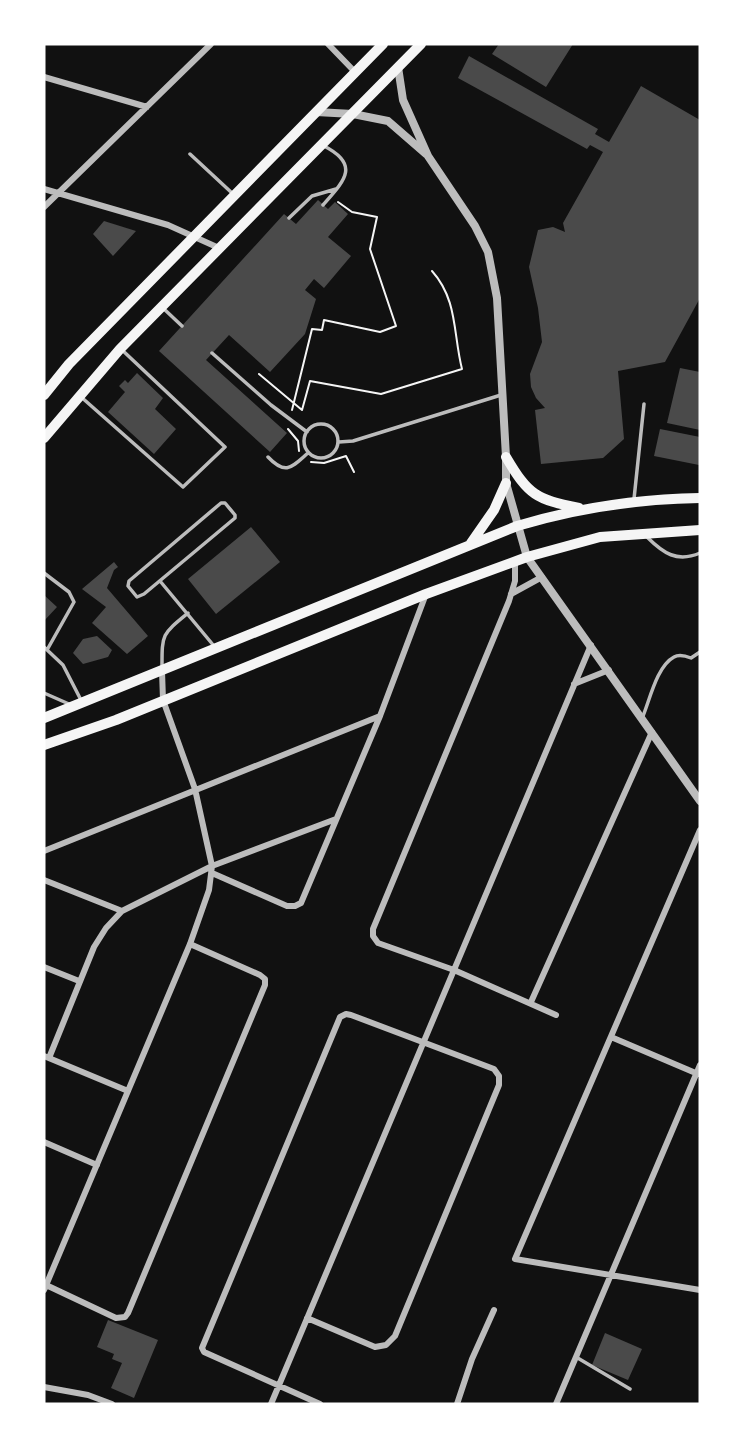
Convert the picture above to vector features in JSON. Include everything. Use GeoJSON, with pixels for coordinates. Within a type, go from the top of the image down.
{"type":"FeatureCollection","features":[{"type":"Feature","properties":{"kind":"main road"},"geometry":{"type":"LineString","coordinates":[[44,395],[69,364],[383,44]]}},
{"type":"Feature","properties":{"kind":"main road"},"geometry":{"type":"LineString","coordinates":[[44,438],[120,348],[421,44]]}},
{"type":"Feature","properties":{"kind":"main road"},"geometry":{"type":"LineString","coordinates":[[506,457],[523,485],[537,496],[552,503],[583,509]]}},
{"type":"Feature","properties":{"kind":"main road"},"geometry":{"type":"LineString","coordinates":[[470,544],[494,510],[506,483]]}},
{"type":"Feature","properties":{"kind":"main road"},"geometry":{"type":"LineString","coordinates":[[45,716],[517,526],[583,509],[634,501],[700,498]]}},
{"type":"Feature","properties":{"kind":"main road"},"geometry":{"type":"LineString","coordinates":[[44,745],[116,720],[426,594],[527,558],[600,537],[700,530]]}},
{"type":"Feature","properties":{"kind":"street"},"geometry":{"type":"LineString","coordinates":[[44,207],[211,44]]}},
{"type":"Feature","properties":{"kind":"street"},"geometry":{"type":"LineString","coordinates":[[328,44],[355,72]]}},
{"type":"Feature","properties":{"kind":"street"},"geometry":{"type":"LineString","coordinates":[[398,67],[403,100],[428,156],[475,226],[488,252],[497,298],[506,483],[527,558],[609,670],[700,802]]}},
{"type":"Feature","properties":{"kind":"street"},"geometry":{"type":"LineString","coordinates":[[44,77],[147,107]]}},
{"type":"Feature","properties":{"kind":"street"},"geometry":{"type":"LineString","coordinates":[[316,112],[353,114],[388,121],[428,156]]}},
{"type":"Feature","properties":{"kind":"street"},"geometry":{"type":"LineString","coordinates":[[44,188],[168,225],[219,248]]}},
{"type":"Feature","properties":{"kind":"street"},"geometry":{"type":"LineString","coordinates":[[515,563],[511,594],[373,929],[373,936],[378,943],[454,970],[556,1015]]}},
{"type":"Feature","properties":{"kind":"street"},"geometry":{"type":"LineString","coordinates":[[511,594],[542,577]]}},
{"type":"Feature","properties":{"kind":"street"},"geometry":{"type":"LineString","coordinates":[[212,870],[287,906],[301,903],[380,716],[426,594]]}},
{"type":"Feature","properties":{"kind":"street"},"geometry":{"type":"LineString","coordinates":[[271,1404],[591,645]]}},
{"type":"Feature","properties":{"kind":"street"},"geometry":{"type":"LineString","coordinates":[[574,684],[609,670]]}},
{"type":"Feature","properties":{"kind":"street"},"geometry":{"type":"LineString","coordinates":[[162,671],[163,700],[195,789],[212,870],[209,890],[190,944],[45,1287],[116,1318],[125,1317],[128,1313],[265,985],[265,979],[260,975],[190,944]]}},
{"type":"Feature","properties":{"kind":"street"},"geometry":{"type":"LineString","coordinates":[[44,851],[380,716]]}},
{"type":"Feature","properties":{"kind":"street"},"geometry":{"type":"LineString","coordinates":[[531,1002],[652,732]]}},
{"type":"Feature","properties":{"kind":"street"},"geometry":{"type":"LineString","coordinates":[[128,1091],[46,1057],[94,947],[106,928],[121,911],[336,819]]}},
{"type":"Feature","properties":{"kind":"street"},"geometry":{"type":"LineString","coordinates":[[700,830],[514,1259],[700,1289]]}},
{"type":"Feature","properties":{"kind":"street"},"geometry":{"type":"LineString","coordinates":[[44,880],[121,911]]}},
{"type":"Feature","properties":{"kind":"street"},"geometry":{"type":"LineString","coordinates":[[44,967],[79,981]]}},
{"type":"Feature","properties":{"kind":"street"},"geometry":{"type":"LineString","coordinates":[[307,1318],[375,1348],[386,1345],[395,1336],[499,1085],[499,1076],[494,1069],[352,1014],[340,1017],[202,1344],[204,1352],[320,1404]]}},
{"type":"Feature","properties":{"kind":"street"},"geometry":{"type":"LineString","coordinates":[[611,1037],[698,1074]]}},
{"type":"Feature","properties":{"kind":"street"},"geometry":{"type":"LineString","coordinates":[[556,1404],[700,1065]]}},
{"type":"Feature","properties":{"kind":"street"},"geometry":{"type":"LineString","coordinates":[[44,1142],[97,1165]]}},
{"type":"Feature","properties":{"kind":"street"},"geometry":{"type":"LineString","coordinates":[[457,1404],[472,1359],[494,1310]]}},
{"type":"Feature","properties":{"kind":"street"},"geometry":{"type":"LineString","coordinates":[[44,1387],[88,1395],[112,1404]]}},
{"type":"Feature","properties":{"kind":"street"},"geometry":{"type":"LineString","coordinates":[[85,1404],[88,1395]]}},
{"type":"Feature","properties":{"kind":"lane"},"geometry":{"type":"LineString","coordinates":[[322,145],[335,152],[346,164],[344,180],[323,205]]}},
{"type":"Feature","properties":{"kind":"lane"},"geometry":{"type":"LineString","coordinates":[[190,154],[234,195]]}},
{"type":"Feature","properties":{"kind":"lane"},"geometry":{"type":"LineString","coordinates":[[289,218],[312,196],[338,189]]}},
{"type":"Feature","properties":{"kind":"lane"},"geometry":{"type":"LineString","coordinates":[[162,307],[182,326]]}},
{"type":"Feature","properties":{"kind":"lane"},"geometry":{"type":"LineString","coordinates":[[79,395],[183,487],[225,447],[120,348]]}},
{"type":"Feature","properties":{"kind":"lane"},"geometry":{"type":"LineString","coordinates":[[212,353],[271,405],[307,432]]}},
{"type":"Feature","properties":{"kind":"lane"},"geometry":{"type":"LineString","coordinates":[[339,442],[353,441],[502,394]]}},
{"type":"Feature","properties":{"kind":"lane"},"geometry":{"type":"LineString","coordinates":[[634,501],[643,404]]}},
{"type":"Feature","properties":{"kind":"lane"},"geometry":{"type":"LineString","coordinates":[[325,425],[335,431],[339,442],[337,449],[327,458],[306,455],[304,441],[307,432],[314,426],[325,425]]}},
{"type":"Feature","properties":{"kind":"lane"},"geometry":{"type":"LineString","coordinates":[[268,457],[285,469],[306,455]]}},
{"type":"Feature","properties":{"kind":"lane"},"geometry":{"type":"LineString","coordinates":[[221,503],[225,503],[235,518],[160,581],[140,597],[137,597],[128,583],[221,503]]}},
{"type":"Feature","properties":{"kind":"lane"},"geometry":{"type":"LineString","coordinates":[[643,533],[663,553],[670,556],[691,557],[700,553]]}},
{"type":"Feature","properties":{"kind":"lane"},"geometry":{"type":"LineString","coordinates":[[44,573],[69,592],[74,601],[45,648],[63,665],[78,704]]}},
{"type":"Feature","properties":{"kind":"lane"},"geometry":{"type":"LineString","coordinates":[[160,581],[215,648]]}},
{"type":"Feature","properties":{"kind":"lane"},"geometry":{"type":"LineString","coordinates":[[162,671],[165,631],[188,613]]}},
{"type":"Feature","properties":{"kind":"lane"},"geometry":{"type":"LineString","coordinates":[[642,718],[662,671],[674,656],[691,658],[700,652]]}},
{"type":"Feature","properties":{"kind":"lane"},"geometry":{"type":"LineString","coordinates":[[44,693],[78,704]]}},
{"type":"Feature","properties":{"kind":"lane"},"geometry":{"type":"LineString","coordinates":[[576,1357],[630,1389]]}},
{"type":"Feature","properties":{"kind":"path"},"geometry":{"type":"LineString","coordinates":[[291,416],[312,329],[322,330],[324,320],[380,332],[396,326],[370,249],[377,217],[352,212],[337,201]]}},
{"type":"Feature","properties":{"kind":"path"},"geometry":{"type":"LineString","coordinates":[[259,374],[302,410],[310,380],[381,394],[462,369],[455,319],[442,284],[432,271]]}},
{"type":"Feature","properties":{"kind":"path"},"geometry":{"type":"LineString","coordinates":[[288,429],[298,441],[298,448],[306,455],[320,464],[346,456],[354,472]]}},
{"type":"Feature","properties":{"kind":"building"},"geometry":{"type":"Polygon","coordinates":[[[499,44],[573,44],[546,87],[492,54],[499,44]]]}},
{"type":"Feature","properties":{"kind":"building"},"geometry":{"type":"Polygon","coordinates":[[[469,56],[598,129],[595,134],[609,142],[641,86],[700,120],[700,298],[665,362],[618,371],[624,439],[603,458],[541,464],[535,410],[545,408],[531,387],[530,374],[542,342],[529,267],[538,230],[553,227],[565,232],[563,223],[603,152],[590,145],[587,149],[458,78],[469,56]]]}},
{"type":"Feature","properties":{"kind":"building"},"geometry":{"type":"Polygon","coordinates":[[[318,200],[328,209],[335,202],[348,214],[328,237],[351,256],[324,288],[314,279],[305,290],[316,299],[305,334],[270,372],[229,335],[206,360],[287,433],[270,452],[159,351],[284,214],[296,224],[318,200]]]}},
{"type":"Feature","properties":{"kind":"building"},"geometry":{"type":"Polygon","coordinates":[[[104,221],[136,231],[113,256],[93,234],[104,221]]]}},
{"type":"Feature","properties":{"kind":"building"},"geometry":{"type":"Polygon","coordinates":[[[680,368],[700,372],[700,430],[667,423],[680,368]]]}},
{"type":"Feature","properties":{"kind":"building"},"geometry":{"type":"Polygon","coordinates":[[[137,373],[163,398],[155,409],[176,429],[154,454],[108,412],[125,392],[119,386],[125,380],[128,383],[137,373]]]}},
{"type":"Feature","properties":{"kind":"building"},"geometry":{"type":"Polygon","coordinates":[[[660,429],[700,437],[699,465],[654,456],[660,429]]]}},
{"type":"Feature","properties":{"kind":"building"},"geometry":{"type":"Polygon","coordinates":[[[251,527],[280,562],[216,614],[188,579],[251,527]]]}},
{"type":"Feature","properties":{"kind":"building"},"geometry":{"type":"Polygon","coordinates":[[[114,562],[118,567],[114,570],[107,588],[148,636],[127,654],[92,623],[106,607],[82,589],[114,562]]]}},
{"type":"Feature","properties":{"kind":"building"},"geometry":{"type":"Polygon","coordinates":[[[44,595],[57,607],[44,621],[44,595]]]}},
{"type":"Feature","properties":{"kind":"building"},"geometry":{"type":"Polygon","coordinates":[[[97,636],[112,650],[108,657],[83,664],[73,653],[83,639],[97,636]]]}},
{"type":"Feature","properties":{"kind":"building"},"geometry":{"type":"Polygon","coordinates":[[[108,1320],[158,1340],[134,1398],[111,1388],[122,1363],[112,1359],[114,1354],[97,1347],[108,1320]]]}},
{"type":"Feature","properties":{"kind":"building"},"geometry":{"type":"Polygon","coordinates":[[[605,1333],[642,1349],[628,1380],[592,1365],[605,1333]]]}}]}
